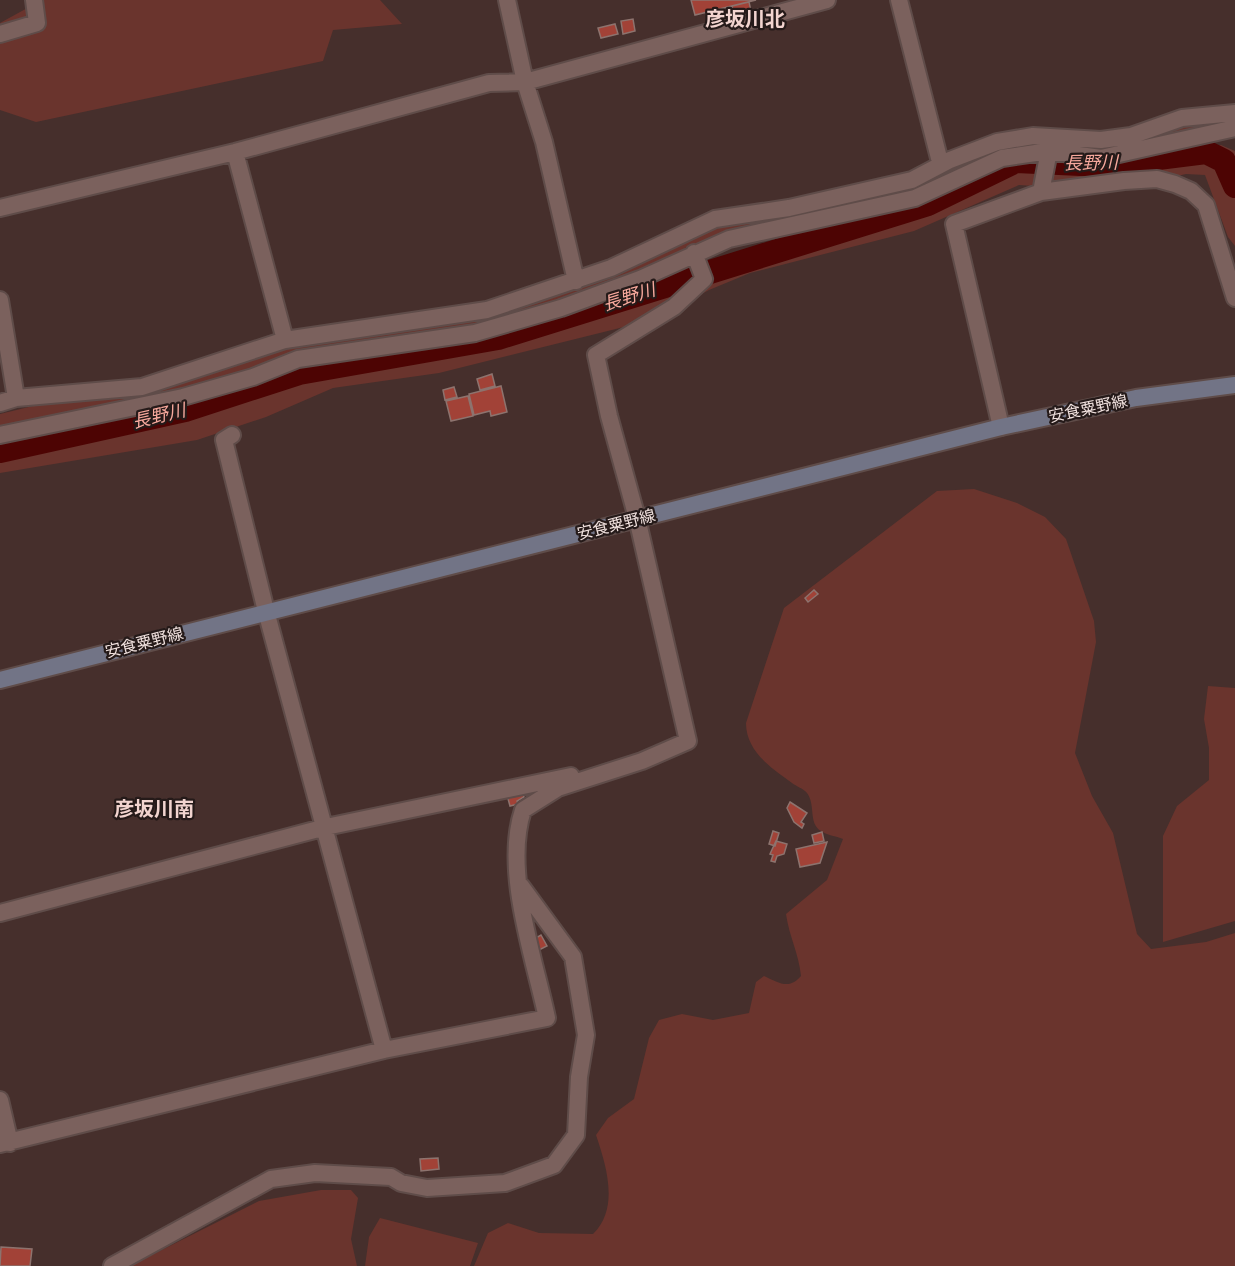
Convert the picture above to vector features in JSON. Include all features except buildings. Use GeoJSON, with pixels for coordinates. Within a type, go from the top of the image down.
{"type":"FeatureCollection","features":[{"type":"Feature","properties":{"kind":"main road","name":"安食粟野線"},"geometry":{"type":"LineString","coordinates":[[0,680],[266,611],[1001,428],[1136,398],[1235,385]]}},
{"type":"Feature","properties":{"kind":"street"},"geometry":{"type":"LineString","coordinates":[[0,34],[38,23],[34,0]]}},
{"type":"Feature","properties":{"kind":"street"},"geometry":{"type":"LineString","coordinates":[[507,0],[525,82],[544,142],[576,281]]}},
{"type":"Feature","properties":{"kind":"street"},"geometry":{"type":"LineString","coordinates":[[0,208],[235,152],[489,83],[525,82],[827,0]]}},
{"type":"Feature","properties":{"kind":"street"},"geometry":{"type":"LineString","coordinates":[[899,0],[939,158]]}},
{"type":"Feature","properties":{"kind":"street"},"geometry":{"type":"LineString","coordinates":[[0,300],[8,400],[142,387],[285,340],[487,310],[576,281],[715,219],[789,208],[912,180],[950,160],[997,142],[1034,136],[1101,140],[1131,136],[1182,118],[1235,112]]}},
{"type":"Feature","properties":{"kind":"street"},"geometry":{"type":"LineString","coordinates":[[0,435],[183,397],[253,377],[298,359],[475,333],[561,308],[640,279],[729,239],[915,198],[1002,158],[1048,154],[1101,158],[1235,128]]}},
{"type":"Feature","properties":{"kind":"street"},"geometry":{"type":"LineString","coordinates":[[235,152],[285,340]]}},
{"type":"Feature","properties":{"kind":"street"},"geometry":{"type":"LineString","coordinates":[[1041,192],[1042,175],[1048,154]]}},
{"type":"Feature","properties":{"kind":"street"},"geometry":{"type":"LineString","coordinates":[[1001,428],[954,224],[1041,192],[1157,179],[1191,191],[1206,204],[1235,298]]}},
{"type":"Feature","properties":{"kind":"street"},"geometry":{"type":"LineString","coordinates":[[0,1100],[5,1144],[384,1050],[547,1018],[517,881],[515,843],[523,810],[558,788],[642,761],[688,741],[637,518],[609,416],[596,356],[674,308],[704,279],[695,254]]}},
{"type":"Feature","properties":{"kind":"street"},"geometry":{"type":"LineString","coordinates":[[232,435],[225,440],[266,611],[326,827],[384,1050]]}},
{"type":"Feature","properties":{"kind":"street"},"geometry":{"type":"LineString","coordinates":[[0,913],[326,827],[642,761]]}},
{"type":"Feature","properties":{"kind":"street"},"geometry":{"type":"LineString","coordinates":[[112,1266],[271,1179],[315,1173],[391,1177],[401,1183],[427,1188],[505,1183],[554,1165],[576,1135],[579,1077],[586,1035],[573,957],[517,881]]}},
{"type":"Feature","properties":{"kind":"shaded area"},"geometry":{"type":"Polygon","coordinates":[[[42,0],[380,0],[402,24],[333,30],[323,61],[36,122],[0,110],[0,23],[42,0]]]}},
{"type":"Feature","properties":{"kind":"shaded area"},"geometry":{"type":"Polygon","coordinates":[[[1235,117],[1235,123],[1108,153],[1041,148],[914,195],[730,235],[685,248],[658,267],[475,327],[0,431],[0,414],[41,404],[127,392],[202,369],[346,334],[479,318],[712,227],[962,161],[993,148],[1235,117]]]}},
{"type":"Feature","properties":{"kind":"shaded area"},"geometry":{"type":"Polygon","coordinates":[[[1221,145],[1235,151],[1235,246],[1228,237],[1205,175],[1186,174],[1109,191],[1019,185],[914,231],[750,273],[709,290],[652,320],[439,373],[333,388],[266,417],[197,440],[0,473],[0,455],[193,415],[299,379],[457,351],[534,332],[631,304],[737,256],[925,209],[974,185],[1025,171],[1156,164],[1221,145]]]}},
{"type":"Feature","properties":{"kind":"shaded area"},"geometry":{"type":"Polygon","coordinates":[[[974,489],[1017,503],[1045,517],[1066,539],[1094,621],[1096,642],[1075,753],[1092,796],[1113,833],[1137,934],[1151,949],[1206,942],[1235,933],[1235,1266],[474,1266],[488,1233],[508,1223],[539,1233],[593,1234],[601,1224],[606,1212],[608,1186],[604,1159],[596,1135],[608,1118],[634,1099],[649,1038],[659,1020],[682,1014],[713,1020],[749,1013],[756,982],[764,976],[779,983],[788,984],[801,976],[786,914],[827,880],[843,839],[826,834],[817,828],[807,793],[761,758],[747,733],[746,723],[784,608],[937,491],[974,489]]]}},
{"type":"Feature","properties":{"kind":"shaded area"},"geometry":{"type":"Polygon","coordinates":[[[1208,686],[1235,688],[1235,921],[1163,942],[1163,836],[1177,806],[1209,780],[1209,748],[1204,719],[1208,686]]]}},
{"type":"Feature","properties":{"kind":"shaded area"},"geometry":{"type":"Polygon","coordinates":[[[321,1190],[351,1190],[358,1198],[351,1239],[357,1266],[130,1266],[259,1201],[321,1190]]]}},
{"type":"Feature","properties":{"kind":"shaded area"},"geometry":{"type":"Polygon","coordinates":[[[380,1218],[478,1243],[470,1266],[365,1266],[369,1237],[380,1218]]]}},
{"type":"Feature","properties":{"kind":"waterway","name":"長野川"},"geometry":{"type":"LineString","coordinates":[[0,451],[185,410],[299,373],[498,338],[928,204],[1016,161],[1102,165],[1206,152],[1224,161],[1235,186]]}},
{"type":"Feature","properties":{"kind":"district","name":"彦坂川北"},"geometry":{"type":"Point","coordinates":[745,19]}},
{"type":"Feature","properties":{"kind":"district","name":"彦坂川南"},"geometry":{"type":"Point","coordinates":[154,809]}}]}
